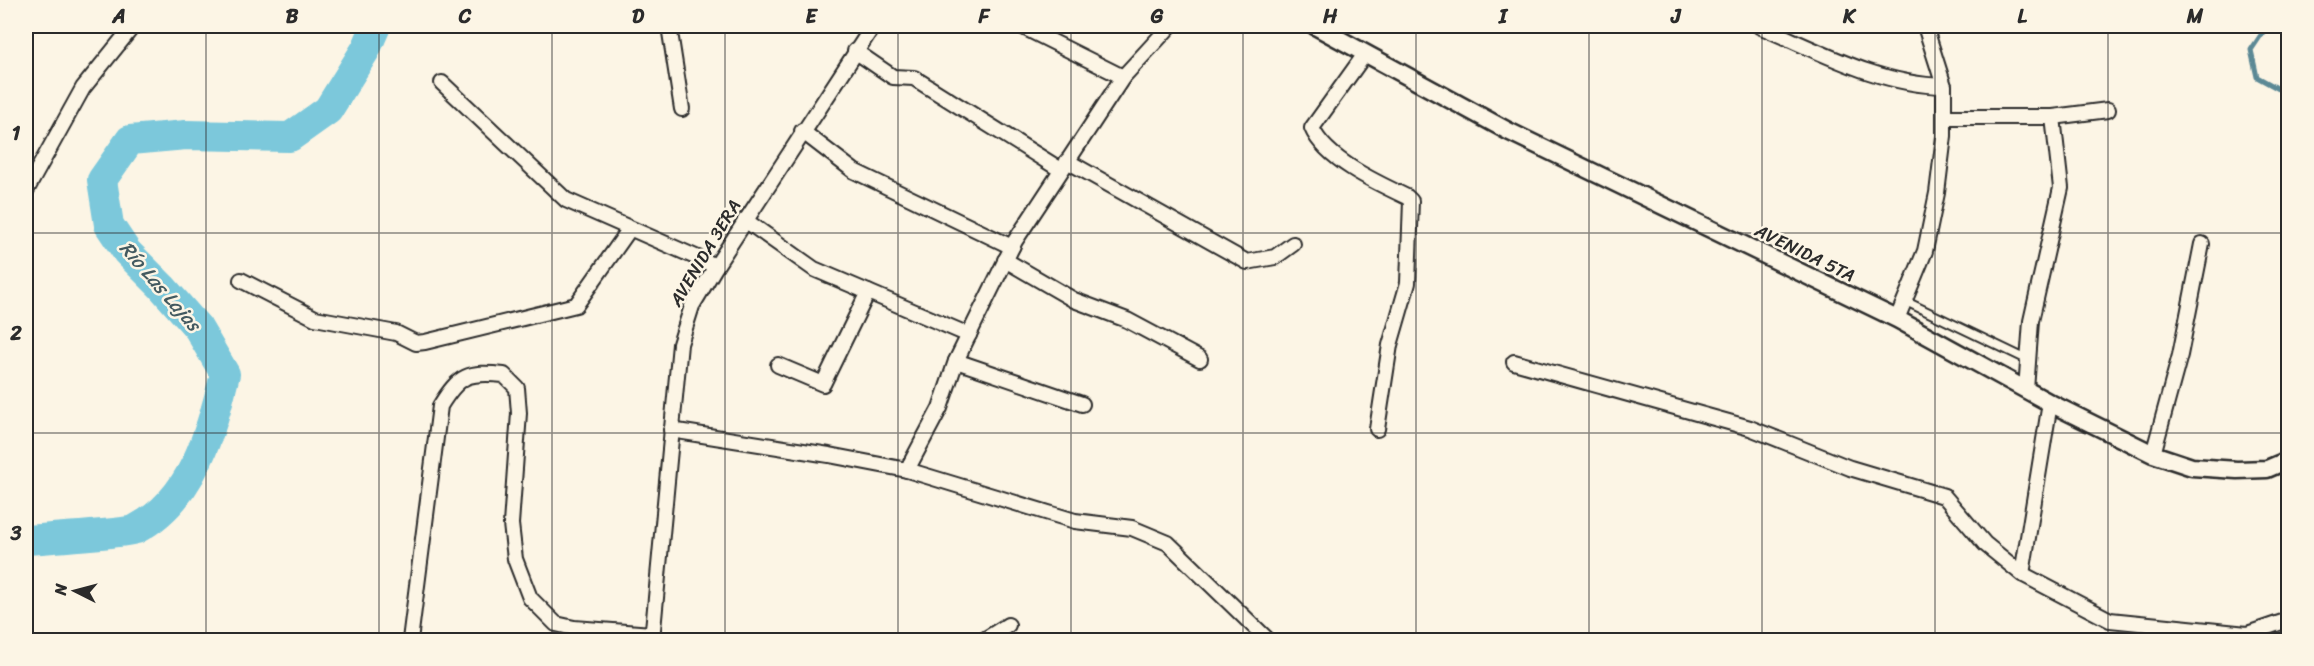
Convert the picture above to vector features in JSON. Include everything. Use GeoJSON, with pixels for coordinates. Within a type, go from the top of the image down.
{"type":"FeatureCollection","features":[{"type":"Feature","properties":{"kind":"street"},"geometry":{"type":"LineString","coordinates":[[26,191],[83,88],[133,26]]}},
{"type":"Feature","properties":{"kind":"street"},"geometry":{"type":"LineString","coordinates":[[669,26],[682,109]]}},
{"type":"Feature","properties":{"kind":"street","name":"AVENIDA 3ERA"},"geometry":{"type":"LineString","coordinates":[[652,637],[671,430],[684,325],[716,266],[745,220],[873,26]]}},
{"type":"Feature","properties":{"kind":"street"},"geometry":{"type":"LineString","coordinates":[[1021,26],[1124,77]]}},
{"type":"Feature","properties":{"kind":"street"},"geometry":{"type":"LineString","coordinates":[[908,470],[940,408],[956,361],[1012,247],[1124,77],[1170,26]]}},
{"type":"Feature","properties":{"kind":"street","name":"AVENIDA 5TA"},"geometry":{"type":"LineString","coordinates":[[1315,26],[1508,131],[1898,319],[2050,404],[2153,454],[2192,467],[2237,470],[2267,469],[2289,460]]}},
{"type":"Feature","properties":{"kind":"street"},"geometry":{"type":"LineString","coordinates":[[1759,26],[1877,75],[1914,85],[1944,86]]}},
{"type":"Feature","properties":{"kind":"street"},"geometry":{"type":"LineString","coordinates":[[1898,319],[1925,251],[1937,193],[1944,117],[1944,86],[1925,26]]}},
{"type":"Feature","properties":{"kind":"street"},"geometry":{"type":"LineString","coordinates":[[855,51],[893,77],[914,78],[1064,165],[1247,262],[1275,256],[1293,244]]}},
{"type":"Feature","properties":{"kind":"street"},"geometry":{"type":"LineString","coordinates":[[1365,54],[1312,128],[1316,137],[1358,174],[1407,196],[1412,201],[1408,283],[1390,345],[1377,429]]}},
{"type":"Feature","properties":{"kind":"street"},"geometry":{"type":"LineString","coordinates":[[442,83],[566,200],[629,230],[716,266]]}},
{"type":"Feature","properties":{"kind":"street"},"geometry":{"type":"LineString","coordinates":[[1944,117],[2053,117],[2108,110]]}},
{"type":"Feature","properties":{"kind":"street"},"geometry":{"type":"LineString","coordinates":[[2026,390],[2026,359],[2031,321],[2061,189],[2053,117]]}},
{"type":"Feature","properties":{"kind":"street"},"geometry":{"type":"LineString","coordinates":[[802,131],[854,171],[1012,247]]}},
{"type":"Feature","properties":{"kind":"street"},"geometry":{"type":"LineString","coordinates":[[745,220],[814,269],[969,335]]}},
{"type":"Feature","properties":{"kind":"street"},"geometry":{"type":"LineString","coordinates":[[241,280],[315,318],[396,333],[416,343],[425,342],[576,305],[629,230]]}},
{"type":"Feature","properties":{"kind":"street"},"geometry":{"type":"LineString","coordinates":[[2153,454],[2180,355],[2202,244]]}},
{"type":"Feature","properties":{"kind":"street"},"geometry":{"type":"LineString","coordinates":[[1005,260],[1074,300],[1127,320],[1200,359]]}},
{"type":"Feature","properties":{"kind":"street"},"geometry":{"type":"LineString","coordinates":[[778,365],[823,384],[868,292]]}},
{"type":"Feature","properties":{"kind":"street"},"geometry":{"type":"LineString","coordinates":[[956,361],[1082,404]]}},
{"type":"Feature","properties":{"kind":"street"},"geometry":{"type":"LineString","coordinates":[[1514,362],[1750,428],[1850,468],[1944,496],[1984,544],[2022,574],[2110,620],[2247,634],[2289,620]]}},
{"type":"Feature","properties":{"kind":"street"},"geometry":{"type":"LineString","coordinates":[[410,640],[440,406],[453,385],[467,375],[482,372],[504,375],[517,388],[519,413],[510,524],[514,559],[530,598],[556,624],[652,637]]}},
{"type":"Feature","properties":{"kind":"street"},"geometry":{"type":"LineString","coordinates":[[2022,574],[2050,404]]}},
{"type":"Feature","properties":{"kind":"street"},"geometry":{"type":"LineString","coordinates":[[671,430],[908,470],[1075,521],[1132,528],[1168,543],[1268,640]]}},
{"type":"Feature","properties":{"kind":"street"},"geometry":{"type":"LineString","coordinates":[[984,640],[1008,624]]}},
{"type":"Feature","properties":{"kind":"lane"},"geometry":{"type":"LineString","coordinates":[[1905,301],[2026,359]]}},
{"type":"Feature","properties":{"kind":"waterway","name":"Río Las Lajas"},"geometry":{"type":"LineString","coordinates":[[26,540],[130,531],[156,516],[186,482],[197,462],[206,441],[225,374],[198,328],[127,252],[109,225],[102,180],[130,140],[186,135],[290,137],[328,110],[366,49],[376,26]]}},
{"type":"Feature","properties":{"kind":"waterway"},"geometry":{"type":"LineString","coordinates":[[2267,26],[2251,50],[2257,77],[2288,94]]}}]}
